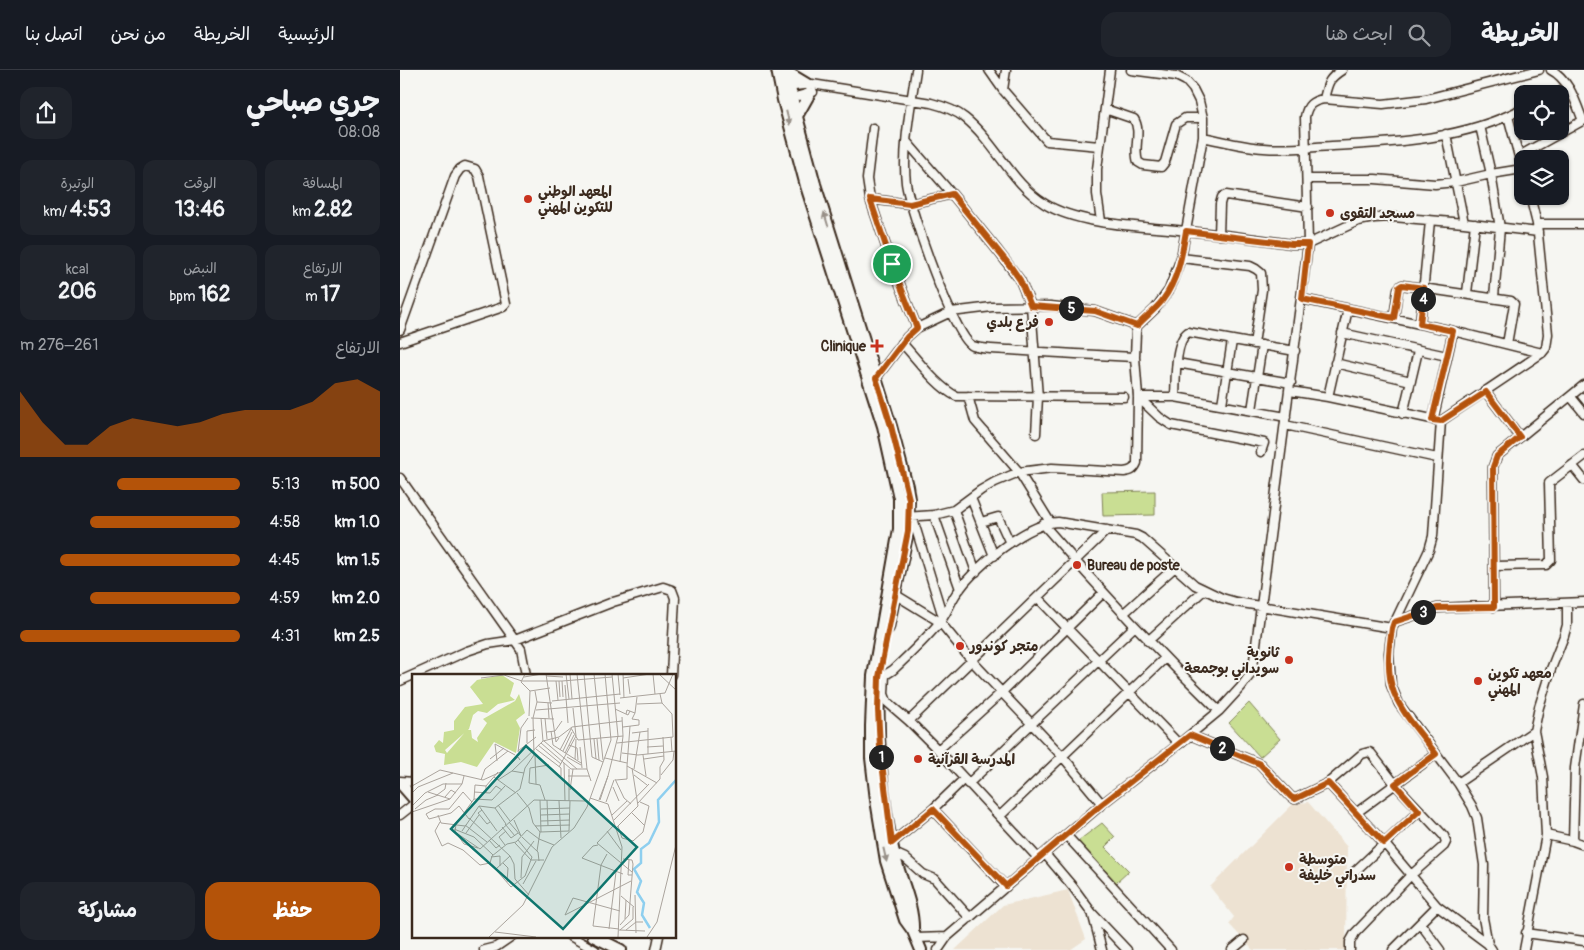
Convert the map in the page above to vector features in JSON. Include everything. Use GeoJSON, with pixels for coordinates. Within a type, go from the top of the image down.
{"type":"FeatureCollection","features":[{"type":"Feature","properties":{"kind":"main road"},"geometry":{"type":"LineString","coordinates":[[784,71],[806,186],[883,426],[899,498],[907,517]]}},
{"type":"Feature","properties":{"kind":"main road"},"geometry":{"type":"LineString","coordinates":[[784,71],[808,89],[797,116]]}},
{"type":"Feature","properties":{"kind":"main road"},"geometry":{"type":"LineString","coordinates":[[788,99],[797,116],[815,184],[891,426],[907,486],[907,517],[878,710],[878,779],[893,848],[913,918],[914,935]]}},
{"type":"Feature","properties":{"kind":"main road"},"geometry":{"type":"LineString","coordinates":[[907,517],[899,529],[873,676],[871,726],[886,861],[905,920],[921,950]]}},
{"type":"Feature","properties":{"kind":"main road"},"geometry":{"type":"LineString","coordinates":[[400,782],[412,797]]}},
{"type":"Feature","properties":{"kind":"main road"},"geometry":{"type":"LineString","coordinates":[[597,938],[621,950]]}},
{"type":"Feature","properties":{"kind":"street"},"geometry":{"type":"LineString","coordinates":[[916,70],[907,142],[906,182],[910,204],[928,257],[962,335],[972,346],[1035,352],[1135,356]]}},
{"type":"Feature","properties":{"kind":"street"},"geometry":{"type":"LineString","coordinates":[[989,70],[1003,90],[1047,141],[1099,146]]}},
{"type":"Feature","properties":{"kind":"street"},"geometry":{"type":"LineString","coordinates":[[1003,90],[1006,70]]}},
{"type":"Feature","properties":{"kind":"street"},"geometry":{"type":"LineString","coordinates":[[1101,221],[1097,182],[1099,146],[1110,70]]}},
{"type":"Feature","properties":{"kind":"street"},"geometry":{"type":"LineString","coordinates":[[1102,804],[1063,757],[972,661],[942,620],[907,517],[934,515],[954,510],[995,482],[1019,472],[1052,468],[1124,472],[1135,468],[1137,463],[1138,397],[1135,356],[1137,326],[1163,300],[1177,274],[1182,258],[1203,138],[1203,118],[1199,100],[1193,89],[1178,73],[1131,70]]}},
{"type":"Feature","properties":{"kind":"street"},"geometry":{"type":"LineString","coordinates":[[1324,99],[1328,82],[1332,76],[1342,70]]}},
{"type":"Feature","properties":{"kind":"street"},"geometry":{"type":"LineString","coordinates":[[938,950],[947,937],[1102,804],[1219,711],[1250,675],[1254,660],[1291,387],[1308,244],[1306,110],[1315,100],[1324,99],[1383,104],[1426,99],[1539,70]]}},
{"type":"Feature","properties":{"kind":"street"},"geometry":{"type":"LineString","coordinates":[[1551,70],[1560,76],[1566,85]]}},
{"type":"Feature","properties":{"kind":"street"},"geometry":{"type":"LineString","coordinates":[[786,87],[808,89],[820,87],[911,100],[947,108],[964,117],[979,131],[1012,174],[1032,195],[1046,205],[1068,215],[1101,221],[1292,244],[1308,244],[1358,221],[1374,218],[1464,223],[1500,228],[1537,228],[1584,224]]}},
{"type":"Feature","properties":{"kind":"street"},"geometry":{"type":"LineString","coordinates":[[788,99],[808,89]]}},
{"type":"Feature","properties":{"kind":"street"},"geometry":{"type":"LineString","coordinates":[[1530,150],[1583,120],[1569,90]]}},
{"type":"Feature","properties":{"kind":"street"},"geometry":{"type":"LineString","coordinates":[[1105,109],[1134,119],[1138,126],[1136,152],[1138,162],[1156,167],[1161,167],[1165,162],[1176,124],[1185,118],[1203,118]]}},
{"type":"Feature","properties":{"kind":"street"},"geometry":{"type":"LineString","coordinates":[[1203,138],[1263,148],[1376,144],[1446,134],[1480,126],[1514,113]]}},
{"type":"Feature","properties":{"kind":"street"},"geometry":{"type":"LineString","coordinates":[[1508,116],[1518,150]]}},
{"type":"Feature","properties":{"kind":"street"},"geometry":{"type":"LineString","coordinates":[[1480,126],[1491,174],[1500,228],[1494,297]]}},
{"type":"Feature","properties":{"kind":"street"},"geometry":{"type":"LineString","coordinates":[[873,128],[867,179],[870,199],[892,264],[917,328]]}},
{"type":"Feature","properties":{"kind":"street"},"geometry":{"type":"LineString","coordinates":[[1446,134],[1464,223]]}},
{"type":"Feature","properties":{"kind":"street"},"geometry":{"type":"LineString","coordinates":[[907,142],[952,194],[1020,280],[1031,306],[1038,397],[1036,434]]}},
{"type":"Feature","properties":{"kind":"street"},"geometry":{"type":"LineString","coordinates":[[400,330],[456,176],[460,169],[465,166],[472,167],[476,169],[479,176],[506,304],[495,310],[400,342]]}},
{"type":"Feature","properties":{"kind":"street"},"geometry":{"type":"LineString","coordinates":[[1307,179],[1375,179],[1435,184],[1456,182],[1514,170]]}},
{"type":"Feature","properties":{"kind":"street"},"geometry":{"type":"LineString","coordinates":[[870,199],[910,204],[952,194]]}},
{"type":"Feature","properties":{"kind":"street"},"geometry":{"type":"LineString","coordinates":[[1219,235],[1220,204],[1222,197],[1226,195],[1308,207]]}},
{"type":"Feature","properties":{"kind":"street"},"geometry":{"type":"LineString","coordinates":[[1177,363],[1257,377],[1328,397],[1437,420],[1486,392],[1542,353],[1546,348],[1548,334],[1537,228],[1532,205]]}},
{"type":"Feature","properties":{"kind":"street"},"geometry":{"type":"LineString","coordinates":[[1420,324],[1430,222]]}},
{"type":"Feature","properties":{"kind":"street"},"geometry":{"type":"LineString","coordinates":[[1467,293],[1475,224]]}},
{"type":"Feature","properties":{"kind":"street"},"geometry":{"type":"LineString","coordinates":[[1182,258],[1250,266],[1261,273],[1262,290],[1257,377],[1252,410]]}},
{"type":"Feature","properties":{"kind":"street"},"geometry":{"type":"LineString","coordinates":[[1394,318],[1399,287],[1402,285],[1494,297],[1513,303],[1507,344]]}},
{"type":"Feature","properties":{"kind":"street"},"geometry":{"type":"LineString","coordinates":[[1302,299],[1453,331],[1542,353]]}},
{"type":"Feature","properties":{"kind":"street"},"geometry":{"type":"LineString","coordinates":[[876,378],[902,343],[917,328],[951,312],[1031,306],[1095,311],[1137,326]]}},
{"type":"Feature","properties":{"kind":"street"},"geometry":{"type":"LineString","coordinates":[[1328,397],[1348,309]]}},
{"type":"Feature","properties":{"kind":"street"},"geometry":{"type":"LineString","coordinates":[[1453,331],[1437,420],[1434,529],[1431,542],[1393,625],[1389,666],[1393,692],[1399,704],[1458,783],[1477,818],[1484,865],[1482,908],[1490,947]]}},
{"type":"Feature","properties":{"kind":"street"},"geometry":{"type":"LineString","coordinates":[[1175,397],[1177,363],[1181,339],[1188,332],[1295,351]]}},
{"type":"Feature","properties":{"kind":"street"},"geometry":{"type":"LineString","coordinates":[[1342,333],[1447,356]]}},
{"type":"Feature","properties":{"kind":"street"},"geometry":{"type":"LineString","coordinates":[[1222,404],[1232,341]]}},
{"type":"Feature","properties":{"kind":"street"},"geometry":{"type":"LineString","coordinates":[[902,343],[949,392],[956,396],[1124,397]]}},
{"type":"Feature","properties":{"kind":"street"},"geometry":{"type":"LineString","coordinates":[[1403,414],[1418,351]]}},
{"type":"Feature","properties":{"kind":"street"},"geometry":{"type":"LineString","coordinates":[[1335,363],[1411,381]]}},
{"type":"Feature","properties":{"kind":"street"},"geometry":{"type":"LineString","coordinates":[[1494,607],[1493,467],[1497,456],[1584,385]]}},
{"type":"Feature","properties":{"kind":"street"},"geometry":{"type":"LineString","coordinates":[[1486,392],[1520,437]]}},
{"type":"Feature","properties":{"kind":"street"},"geometry":{"type":"LineString","coordinates":[[968,396],[975,421],[1019,472],[1047,523],[1075,561],[1164,659],[1219,711]]}},
{"type":"Feature","properties":{"kind":"street"},"geometry":{"type":"LineString","coordinates":[[1138,397],[1175,397],[1252,410],[1286,421],[1437,458]]}},
{"type":"Feature","properties":{"kind":"street"},"geometry":{"type":"LineString","coordinates":[[1138,397],[1159,417],[1171,425],[1264,443],[1261,452]]}},
{"type":"Feature","properties":{"kind":"street"},"geometry":{"type":"LineString","coordinates":[[1571,397],[1584,413]]}},
{"type":"Feature","properties":{"kind":"street"},"geometry":{"type":"LineString","coordinates":[[1495,566],[1546,565],[1550,563],[1549,483],[1584,456]]}},
{"type":"Feature","properties":{"kind":"street"},"geometry":{"type":"LineString","coordinates":[[1572,465],[1584,480]]}},
{"type":"Feature","properties":{"kind":"street"},"geometry":{"type":"LineString","coordinates":[[400,478],[521,649],[526,674]]}},
{"type":"Feature","properties":{"kind":"street"},"geometry":{"type":"LineString","coordinates":[[400,495],[408,489]]}},
{"type":"Feature","properties":{"kind":"street"},"geometry":{"type":"LineString","coordinates":[[971,498],[994,556]]}},
{"type":"Feature","properties":{"kind":"street"},"geometry":{"type":"LineString","coordinates":[[954,510],[976,572]]}},
{"type":"Feature","properties":{"kind":"street"},"geometry":{"type":"LineString","coordinates":[[934,515],[960,589]]}},
{"type":"Feature","properties":{"kind":"street"},"geometry":{"type":"LineString","coordinates":[[981,522],[998,517],[1010,542]]}},
{"type":"Feature","properties":{"kind":"street"},"geometry":{"type":"LineString","coordinates":[[1127,950],[1092,913],[1073,887],[966,782],[938,750],[885,700],[882,676],[898,665],[942,620],[960,589],[1010,542],[1047,523],[1124,532],[1142,538],[1195,585],[1236,602],[1393,625],[1437,608],[1584,602]]}},
{"type":"Feature","properties":{"kind":"street"},"geometry":{"type":"LineString","coordinates":[[908,721],[1107,530]]}},
{"type":"Feature","properties":{"kind":"street"},"geometry":{"type":"LineString","coordinates":[[1123,614],[1175,567]]}},
{"type":"Feature","properties":{"kind":"street"},"geometry":{"type":"LineString","coordinates":[[416,674],[468,651],[488,644],[515,640],[613,602],[663,587],[674,592],[675,598],[671,674]]}},
{"type":"Feature","properties":{"kind":"street"},"geometry":{"type":"LineString","coordinates":[[1148,641],[1204,590]]}},
{"type":"Feature","properties":{"kind":"street"},"geometry":{"type":"LineString","coordinates":[[938,750],[1001,693],[1066,627],[1103,593]]}},
{"type":"Feature","properties":{"kind":"street"},"geometry":{"type":"LineString","coordinates":[[896,595],[942,620]]}},
{"type":"Feature","properties":{"kind":"street"},"geometry":{"type":"LineString","coordinates":[[1038,598],[1179,744]]}},
{"type":"Feature","properties":{"kind":"street"},"geometry":{"type":"LineString","coordinates":[[1524,950],[1546,835],[1542,777],[1534,731],[1541,700],[1565,631],[1567,603]]}},
{"type":"Feature","properties":{"kind":"street"},"geometry":{"type":"LineString","coordinates":[[970,918],[935,879],[924,874],[893,848],[933,809],[1032,726],[1134,627]]}},
{"type":"Feature","properties":{"kind":"street"},"geometry":{"type":"LineString","coordinates":[[1000,816],[1164,659]]}},
{"type":"Feature","properties":{"kind":"street"},"geometry":{"type":"LineString","coordinates":[[400,681],[412,676]]}},
{"type":"Feature","properties":{"kind":"street"},"geometry":{"type":"LineString","coordinates":[[1573,841],[1575,768],[1584,704]]}},
{"type":"Feature","properties":{"kind":"street"},"geometry":{"type":"LineString","coordinates":[[1458,783],[1534,731]]}},
{"type":"Feature","properties":{"kind":"street"},"geometry":{"type":"LineString","coordinates":[[1190,735],[1260,764],[1295,799],[1328,783],[1362,754],[1372,753],[1395,784],[1444,836],[1446,842],[1355,933],[1350,942],[1350,950]]}},
{"type":"Feature","properties":{"kind":"street"},"geometry":{"type":"LineString","coordinates":[[1356,813],[1436,754]]}},
{"type":"Feature","properties":{"kind":"street"},"geometry":{"type":"LineString","coordinates":[[1328,783],[1384,843],[1437,906],[1490,947]]}},
{"type":"Feature","properties":{"kind":"street"},"geometry":{"type":"LineString","coordinates":[[400,815],[412,806]]}},
{"type":"Feature","properties":{"kind":"street"},"geometry":{"type":"LineString","coordinates":[[933,809],[1006,886]]}},
{"type":"Feature","properties":{"kind":"street"},"geometry":{"type":"LineString","coordinates":[[1351,875],[1419,811]]}},
{"type":"Feature","properties":{"kind":"street"},"geometry":{"type":"LineString","coordinates":[[1066,835],[1171,950]]}},
{"type":"Feature","properties":{"kind":"street"},"geometry":{"type":"LineString","coordinates":[[1546,835],[1584,845]]}},
{"type":"Feature","properties":{"kind":"street"},"geometry":{"type":"LineString","coordinates":[[1393,950],[1437,906]]}},
{"type":"Feature","properties":{"kind":"street"},"geometry":{"type":"LineString","coordinates":[[1092,913],[1102,950]]}},
{"type":"Feature","properties":{"kind":"street"},"geometry":{"type":"LineString","coordinates":[[1420,924],[1440,950]]}},
{"type":"Feature","properties":{"kind":"street"},"geometry":{"type":"LineString","coordinates":[[1526,933],[1584,942]]}},
{"type":"Feature","properties":{"kind":"street"},"geometry":{"type":"LineString","coordinates":[[914,935],[947,937]]}},
{"type":"Feature","properties":{"kind":"street"},"geometry":{"type":"LineString","coordinates":[[484,950],[496,947],[509,938]]}},
{"type":"Feature","properties":{"kind":"street"},"geometry":{"type":"LineString","coordinates":[[574,938],[595,950]]}},
{"type":"Feature","properties":{"kind":"street"},"geometry":{"type":"LineString","coordinates":[[1232,950],[1244,940]]}},
{"type":"Feature","properties":{"kind":"shaded area","name":"متوسطة سدراتي خليفة"},"geometry":{"type":"Polygon","coordinates":[[[1308,802],[1347,847],[1346,950],[1253,950],[1229,924],[1234,917],[1210,887],[1293,804],[1308,802]]]}},
{"type":"Feature","properties":{"kind":"shaded area"},"geometry":{"type":"Polygon","coordinates":[[[1068,890],[1086,939],[1070,950],[955,950],[1003,905],[1068,890]]]}},
{"type":"Feature","properties":{"kind":"green space"},"geometry":{"type":"Polygon","coordinates":[[[1155,491],[1155,515],[1103,516],[1102,492],[1155,491]]]}},
{"type":"Feature","properties":{"kind":"green space"},"geometry":{"type":"Polygon","coordinates":[[[1249,703],[1280,739],[1260,757],[1229,723],[1249,703]]]}},
{"type":"Feature","properties":{"kind":"green space"},"geometry":{"type":"Polygon","coordinates":[[[1102,823],[1115,837],[1105,847],[1129,871],[1116,883],[1074,844],[1102,823]]]}},
{"type":"Feature","properties":{"kind":"place","name":"المعهد الوطني للتكوين المهني"},"geometry":{"type":"Point","coordinates":[528,199]}},
{"type":"Feature","properties":{"kind":"place","name":"مسجد التقوى"},"geometry":{"type":"Point","coordinates":[1330,213]}},
{"type":"Feature","properties":{"kind":"place","name":"فرع بلدي"},"geometry":{"type":"Point","coordinates":[1049,322]}},
{"type":"Feature","properties":{"kind":"place","name":"Clinique"},"geometry":{"type":"Point","coordinates":[877,346]}},
{"type":"Feature","properties":{"kind":"place","name":"Bureau de poste"},"geometry":{"type":"Point","coordinates":[1077,565]}},
{"type":"Feature","properties":{"kind":"place","name":"متجر كوندور"},"geometry":{"type":"Point","coordinates":[960,646]}},
{"type":"Feature","properties":{"kind":"place","name":"ثانوية سويداني بوجمعة"},"geometry":{"type":"Point","coordinates":[1289,660]}},
{"type":"Feature","properties":{"kind":"place","name":"معهد تكوين المهني"},"geometry":{"type":"Point","coordinates":[1478,681]}},
{"type":"Feature","properties":{"kind":"place","name":"المدرسة القرآنية"},"geometry":{"type":"Point","coordinates":[918,759]}},
{"type":"Feature","properties":{"kind":"place","name":"متوسطة سدراتي خليفة"},"geometry":{"type":"Point","coordinates":[1289,867]}},
{"type":"Feature","properties":{"kind":"route"},"geometry":{"type":"LineString","coordinates":[[952,194],[1011,267],[1020,280],[1031,306],[1095,311],[1137,326],[1163,300],[1169,290],[1182,258],[1186,231],[1292,244],[1308,244],[1302,299],[1394,318],[1400,286],[1424,288],[1420,324],[1453,331],[1432,420],[1441,421],[1486,392],[1520,437],[1497,456],[1493,467],[1494,607],[1437,608],[1394,622],[1389,653],[1393,692],[1399,704],[1436,754],[1395,784],[1419,811],[1384,843],[1328,783],[1295,799],[1260,764],[1190,735],[1102,804],[1006,886],[933,809],[892,843],[880,747],[879,677],[908,531],[909,499],[891,426],[876,378],[907,337],[917,328],[892,264],[870,199],[910,204],[952,194]]}}]}
